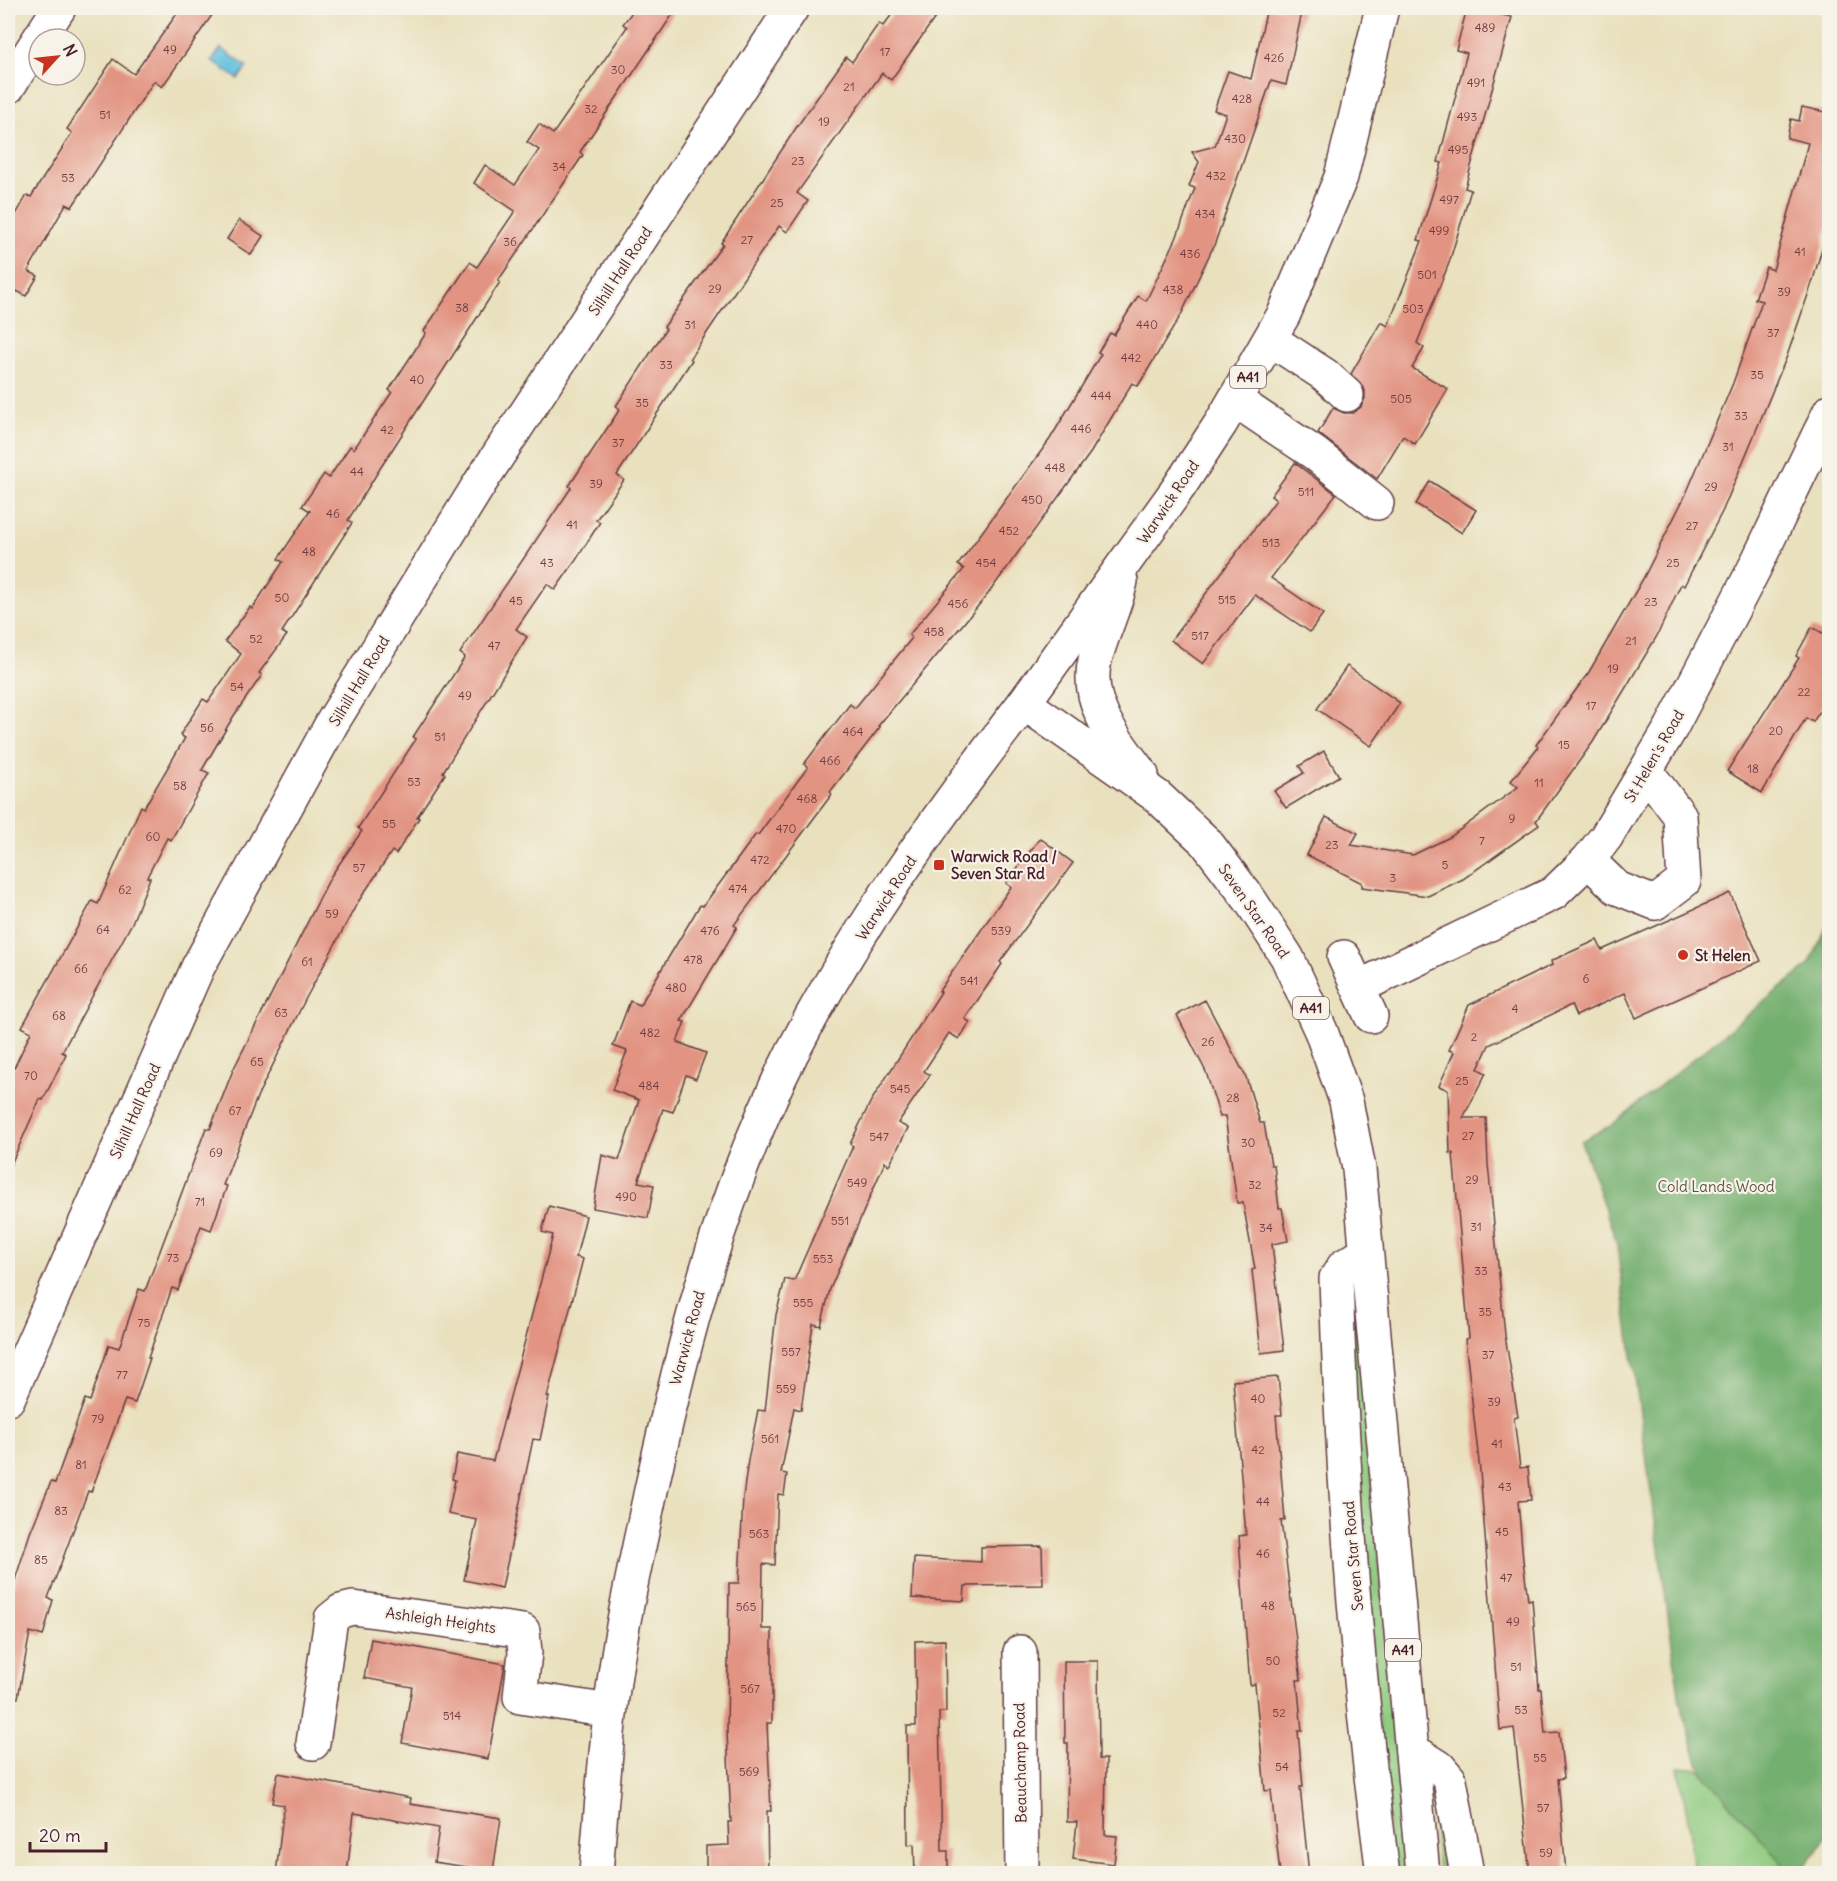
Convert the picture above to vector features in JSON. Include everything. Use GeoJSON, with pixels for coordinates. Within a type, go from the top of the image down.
{"type":"FeatureCollection","features":[{"type":"Feature","properties":{"kind":"main road"},"geometry":{"type":"LineString","coordinates":[[8,87],[59,8]]}},
{"type":"Feature","properties":{"kind":"main road","name":"Silhill Hall Road"},"geometry":{"type":"LineString","coordinates":[[8,1399],[198,968],[332,723],[480,483],[792,8]]}},
{"type":"Feature","properties":{"kind":"main road","name":"Warwick Road"},"geometry":{"type":"LineString","coordinates":[[596,1874],[610,1712],[640,1544],[676,1373],[703,1277],[756,1132],[791,1055],[831,982],[941,815],[1125,565],[1179,487],[1235,400],[1270,339],[1305,266],[1341,177],[1382,8]]}},
{"type":"Feature","properties":{"kind":"main road"},"geometry":{"type":"LineString","coordinates":[[1270,339],[1325,375],[1347,395]]}},
{"type":"Feature","properties":{"kind":"main road"},"geometry":{"type":"LineString","coordinates":[[1235,400],[1314,453],[1377,503]]}},
{"type":"Feature","properties":{"kind":"main road","name":"St Helen's Road"},"geometry":{"type":"LineString","coordinates":[[1344,957],[1365,1001],[1554,893],[1588,860],[1606,837],[1647,772],[1753,571],[1830,411]]}},
{"type":"Feature","properties":{"kind":"main road","name":"Seven Star Road"},"geometry":{"type":"LineString","coordinates":[[1125,565],[1116,604],[1095,661],[1093,687],[1113,736],[1158,797]]}},
{"type":"Feature","properties":{"kind":"main road","name":"Seven Star Road"},"geometry":{"type":"LineString","coordinates":[[1024,703],[1158,797],[1206,842],[1250,900],[1287,957],[1312,1010],[1346,1101],[1359,1169],[1423,1874]]}},
{"type":"Feature","properties":{"kind":"main road"},"geometry":{"type":"LineString","coordinates":[[1588,860],[1617,888],[1654,903],[1684,881],[1680,816],[1647,772]]}},
{"type":"Feature","properties":{"kind":"main road","name":"Seven Star Road"},"geometry":{"type":"LineString","coordinates":[[1366,1253],[1344,1266],[1336,1278],[1339,1375],[1351,1539],[1383,1874]]}},
{"type":"Feature","properties":{"kind":"main road","name":"Ashleigh Heights"},"geometry":{"type":"LineString","coordinates":[[313,1743],[331,1619],[341,1611],[353,1608],[523,1631],[525,1653],[520,1697],[610,1712]]}},
{"type":"Feature","properties":{"kind":"main road","name":"Beauchamp Road"},"geometry":{"type":"LineString","coordinates":[[1020,1652],[1022,1874]]}},
{"type":"Feature","properties":{"kind":"main road"},"geometry":{"type":"LineString","coordinates":[[1412,1750],[1439,1767],[1450,1780],[1467,1874]]}},
{"type":"Feature","properties":{"kind":"green space","name":"Cold Lands Wood"},"geometry":{"type":"Polygon","coordinates":[[[1829,922],[1830,1834],[1799,1873],[1791,1874],[1700,1769],[1680,1701],[1616,1240],[1581,1141],[1613,1124],[1809,965],[1829,922]]]}},
{"type":"Feature","properties":{"kind":"green space"},"geometry":{"type":"Polygon","coordinates":[[[1354,1286],[1408,1873],[1392,1873],[1347,1385],[1351,1287],[1354,1286]]]}},
{"type":"Feature","properties":{"kind":"green space"},"geometry":{"type":"Polygon","coordinates":[[[1678,1767],[1700,1769],[1791,1873],[1694,1873],[1688,1819],[1678,1767]]]}},
{"type":"Feature","properties":{"kind":"green space"},"geometry":{"type":"Polygon","coordinates":[[[1435,1787],[1459,1873],[1438,1873],[1431,1789],[1435,1787]]]}},
{"type":"Feature","properties":{"kind":"water"},"geometry":{"type":"Polygon","coordinates":[[[221,48],[247,67],[238,79],[212,61],[221,48]]]}},
{"type":"Feature","properties":{"kind":"building"},"geometry":{"type":"Polygon","coordinates":[[[181,8],[217,8],[162,87],[154,81],[72,207],[66,204],[28,271],[38,276],[26,296],[17,291],[8,307],[8,229],[27,195],[31,197],[72,133],[67,129],[113,59],[134,74],[181,8]]]}},
{"type":"Feature","properties":{"kind":"building"},"geometry":{"type":"Polygon","coordinates":[[[635,8],[677,8],[580,152],[583,155],[498,281],[500,282],[381,467],[348,520],[352,523],[282,632],[287,635],[259,673],[262,675],[233,717],[202,770],[209,773],[171,840],[167,838],[147,877],[150,878],[132,923],[62,1052],[66,1054],[43,1100],[40,1099],[8,1171],[8,1065],[14,1068],[31,1032],[22,1027],[92,901],[98,904],[141,806],[144,808],[185,738],[180,735],[203,699],[208,702],[241,654],[225,641],[250,607],[252,609],[283,562],[278,559],[310,511],[302,506],[324,474],[329,478],[350,446],[354,449],[392,392],[389,390],[426,333],[424,331],[470,262],[477,267],[515,211],[474,183],[485,165],[515,185],[539,150],[527,142],[539,124],[553,134],[627,27],[623,24],[635,8]]]}},
{"type":"Feature","properties":{"kind":"building"},"geometry":{"type":"Polygon","coordinates":[[[897,8],[942,8],[891,80],[882,73],[797,193],[808,201],[787,232],[779,226],[690,358],[692,360],[617,475],[624,480],[596,520],[600,522],[576,560],[555,590],[547,584],[516,629],[527,637],[443,772],[445,774],[417,817],[419,818],[396,854],[392,851],[358,902],[305,1000],[258,1095],[223,1185],[227,1186],[211,1230],[201,1226],[178,1290],[172,1288],[135,1403],[125,1400],[48,1598],[53,1600],[43,1636],[30,1632],[18,1698],[8,1697],[8,1602],[30,1533],[51,1482],[55,1483],[85,1399],[90,1401],[109,1345],[119,1348],[139,1289],[145,1291],[206,1128],[210,1129],[233,1070],[331,876],[362,831],[358,828],[416,739],[413,737],[465,657],[460,653],[571,488],[569,486],[620,409],[616,406],[666,329],[664,327],[723,244],[721,243],[796,128],[846,57],[852,62],[879,23],[883,26],[897,8]]]}},
{"type":"Feature","properties":{"kind":"building"},"geometry":{"type":"Polygon","coordinates":[[[1267,8],[1303,8],[1286,85],[1271,81],[1215,243],[1181,315],[1138,386],[1132,383],[1091,452],[988,594],[878,726],[880,727],[830,792],[832,794],[734,925],[737,927],[681,1021],[685,1022],[677,1042],[706,1053],[696,1079],[686,1075],[673,1112],[663,1109],[638,1182],[654,1185],[648,1218],[593,1208],[602,1155],[619,1160],[639,1100],[612,1090],[627,1051],[613,1046],[630,1001],[640,1005],[700,905],[703,906],[756,834],[758,835],[808,767],[804,764],[850,704],[855,708],[912,638],[909,635],[964,569],[958,565],[1050,439],[1101,354],[1098,352],[1110,333],[1114,335],[1138,296],[1146,301],[1176,239],[1195,188],[1189,186],[1199,162],[1192,152],[1215,146],[1226,114],[1214,110],[1228,71],[1251,79],[1267,8]]]}},
{"type":"Feature","properties":{"kind":"building"},"geometry":{"type":"Polygon","coordinates":[[[1467,8],[1512,17],[1465,188],[1471,190],[1449,263],[1417,343],[1424,348],[1412,368],[1448,389],[1415,444],[1403,436],[1377,479],[1318,433],[1333,408],[1344,413],[1353,413],[1361,407],[1365,398],[1365,390],[1351,374],[1381,322],[1388,326],[1422,241],[1418,240],[1442,163],[1438,162],[1467,53],[1456,50],[1467,8]]]}},
{"type":"Feature","properties":{"kind":"building"},"geometry":{"type":"Polygon","coordinates":[[[1802,107],[1830,113],[1830,220],[1813,280],[1787,356],[1723,510],[1684,586],[1681,584],[1657,636],[1593,742],[1536,821],[1539,825],[1463,879],[1428,896],[1362,887],[1362,883],[1307,855],[1326,817],[1358,833],[1351,845],[1413,855],[1450,837],[1518,787],[1511,781],[1538,747],[1536,745],[1589,672],[1643,579],[1686,494],[1733,383],[1762,301],[1755,299],[1766,267],[1773,270],[1808,143],[1787,138],[1791,119],[1799,121],[1802,107]]]}},
{"type":"Feature","properties":{"kind":"building"},"geometry":{"type":"Polygon","coordinates":[[[239,220],[263,236],[251,255],[227,239],[239,220]]]}},
{"type":"Feature","properties":{"kind":"building"},"geometry":{"type":"Polygon","coordinates":[[[1295,463],[1336,494],[1271,578],[1323,614],[1310,632],[1255,595],[1203,664],[1171,640],[1276,500],[1271,496],[1295,463]]]}},
{"type":"Feature","properties":{"kind":"building"},"geometry":{"type":"Polygon","coordinates":[[[1430,481],[1476,510],[1462,533],[1416,504],[1430,481]]]}},
{"type":"Feature","properties":{"kind":"building"},"geometry":{"type":"Polygon","coordinates":[[[1812,627],[1830,637],[1830,695],[1813,722],[1806,718],[1762,793],[1727,771],[1799,658],[1796,656],[1812,627]]]}},
{"type":"Feature","properties":{"kind":"building"},"geometry":{"type":"Polygon","coordinates":[[[1347,666],[1400,703],[1371,746],[1317,709],[1347,666]]]}},
{"type":"Feature","properties":{"kind":"building"},"geometry":{"type":"Polygon","coordinates":[[[1324,751],[1339,776],[1286,808],[1274,791],[1304,773],[1299,766],[1324,751]]]}},
{"type":"Feature","properties":{"kind":"building"},"geometry":{"type":"Polygon","coordinates":[[[1040,838],[1073,863],[1000,962],[1002,964],[965,1019],[970,1022],[959,1039],[949,1033],[924,1071],[930,1075],[898,1123],[908,1128],[889,1165],[885,1162],[830,1289],[821,1326],[813,1324],[801,1410],[794,1408],[781,1473],[787,1474],[784,1495],[778,1494],[775,1565],[763,1564],[762,1629],[772,1629],[772,1723],[767,1723],[771,1811],[767,1811],[768,1874],[706,1874],[706,1846],[729,1845],[728,1822],[731,1822],[727,1732],[729,1583],[739,1583],[743,1497],[748,1460],[758,1410],[765,1411],[776,1315],[785,1279],[794,1281],[853,1146],[850,1144],[871,1101],[941,992],[939,991],[1011,887],[1006,883],[1040,838]]]}},
{"type":"Feature","properties":{"kind":"building"},"geometry":{"type":"Polygon","coordinates":[[[1730,893],[1761,961],[1636,1018],[1625,993],[1576,1016],[1571,1005],[1489,1045],[1478,1069],[1486,1073],[1463,1118],[1486,1118],[1488,1164],[1505,1335],[1518,1417],[1514,1418],[1520,1468],[1528,1467],[1531,1500],[1518,1501],[1523,1560],[1528,1600],[1532,1599],[1545,1733],[1559,1732],[1564,1778],[1558,1779],[1566,1874],[1530,1874],[1514,1728],[1500,1730],[1480,1471],[1465,1339],[1469,1338],[1453,1153],[1450,1153],[1448,1090],[1439,1086],[1454,1052],[1449,1050],[1469,1005],[1552,965],[1551,961],[1597,940],[1602,950],[1730,893]]]}},
{"type":"Feature","properties":{"kind":"building"},"geometry":{"type":"Polygon","coordinates":[[[1205,1000],[1246,1077],[1260,1123],[1264,1123],[1271,1165],[1274,1165],[1279,1208],[1282,1208],[1288,1241],[1272,1244],[1284,1350],[1261,1353],[1252,1270],[1255,1269],[1243,1203],[1237,1203],[1225,1116],[1220,1117],[1206,1072],[1177,1015],[1205,1000]]]}},
{"type":"Feature","properties":{"kind":"building"},"geometry":{"type":"Polygon","coordinates":[[[549,1206],[586,1216],[576,1257],[583,1259],[547,1397],[549,1397],[540,1440],[533,1439],[502,1588],[464,1580],[477,1520],[448,1514],[455,1480],[452,1479],[457,1454],[493,1461],[553,1235],[542,1232],[549,1206]]]}},
{"type":"Feature","properties":{"kind":"building"},"geometry":{"type":"Polygon","coordinates":[[[1278,1377],[1282,1415],[1276,1415],[1285,1520],[1281,1521],[1301,1680],[1297,1680],[1302,1731],[1298,1731],[1303,1787],[1300,1787],[1309,1874],[1280,1874],[1271,1790],[1265,1791],[1255,1684],[1250,1685],[1239,1536],[1246,1535],[1233,1381],[1278,1377]]]}},
{"type":"Feature","properties":{"kind":"building"},"geometry":{"type":"Polygon","coordinates":[[[1042,1546],[1043,1585],[965,1586],[964,1601],[912,1598],[914,1558],[981,1562],[981,1547],[1042,1546]]]}},
{"type":"Feature","properties":{"kind":"building"},"geometry":{"type":"Polygon","coordinates":[[[371,1639],[505,1664],[488,1759],[402,1743],[412,1687],[364,1678],[371,1639]]]}},
{"type":"Feature","properties":{"kind":"building"},"geometry":{"type":"Polygon","coordinates":[[[945,1640],[946,1712],[939,1712],[942,1851],[948,1851],[948,1874],[915,1874],[914,1844],[908,1845],[907,1726],[916,1726],[915,1641],[945,1640]]]}},
{"type":"Feature","properties":{"kind":"building"},"geometry":{"type":"Polygon","coordinates":[[[1064,1661],[1098,1661],[1099,1759],[1106,1759],[1105,1835],[1117,1836],[1114,1864],[1073,1859],[1077,1822],[1067,1822],[1068,1743],[1065,1743],[1064,1661]]]}},
{"type":"Feature","properties":{"kind":"building"},"geometry":{"type":"Polygon","coordinates":[[[278,1773],[411,1798],[410,1804],[501,1818],[493,1871],[434,1862],[439,1828],[354,1813],[347,1874],[276,1874],[284,1805],[272,1803],[278,1773]]]}},
{"type":"Feature","properties":{"kind":"place","name":"Warwick Road / Seven Star Rd"},"geometry":{"type":"Point","coordinates":[939,865]}},
{"type":"Feature","properties":{"kind":"place","name":"St Helen"},"geometry":{"type":"Point","coordinates":[1683,955]}}]}
